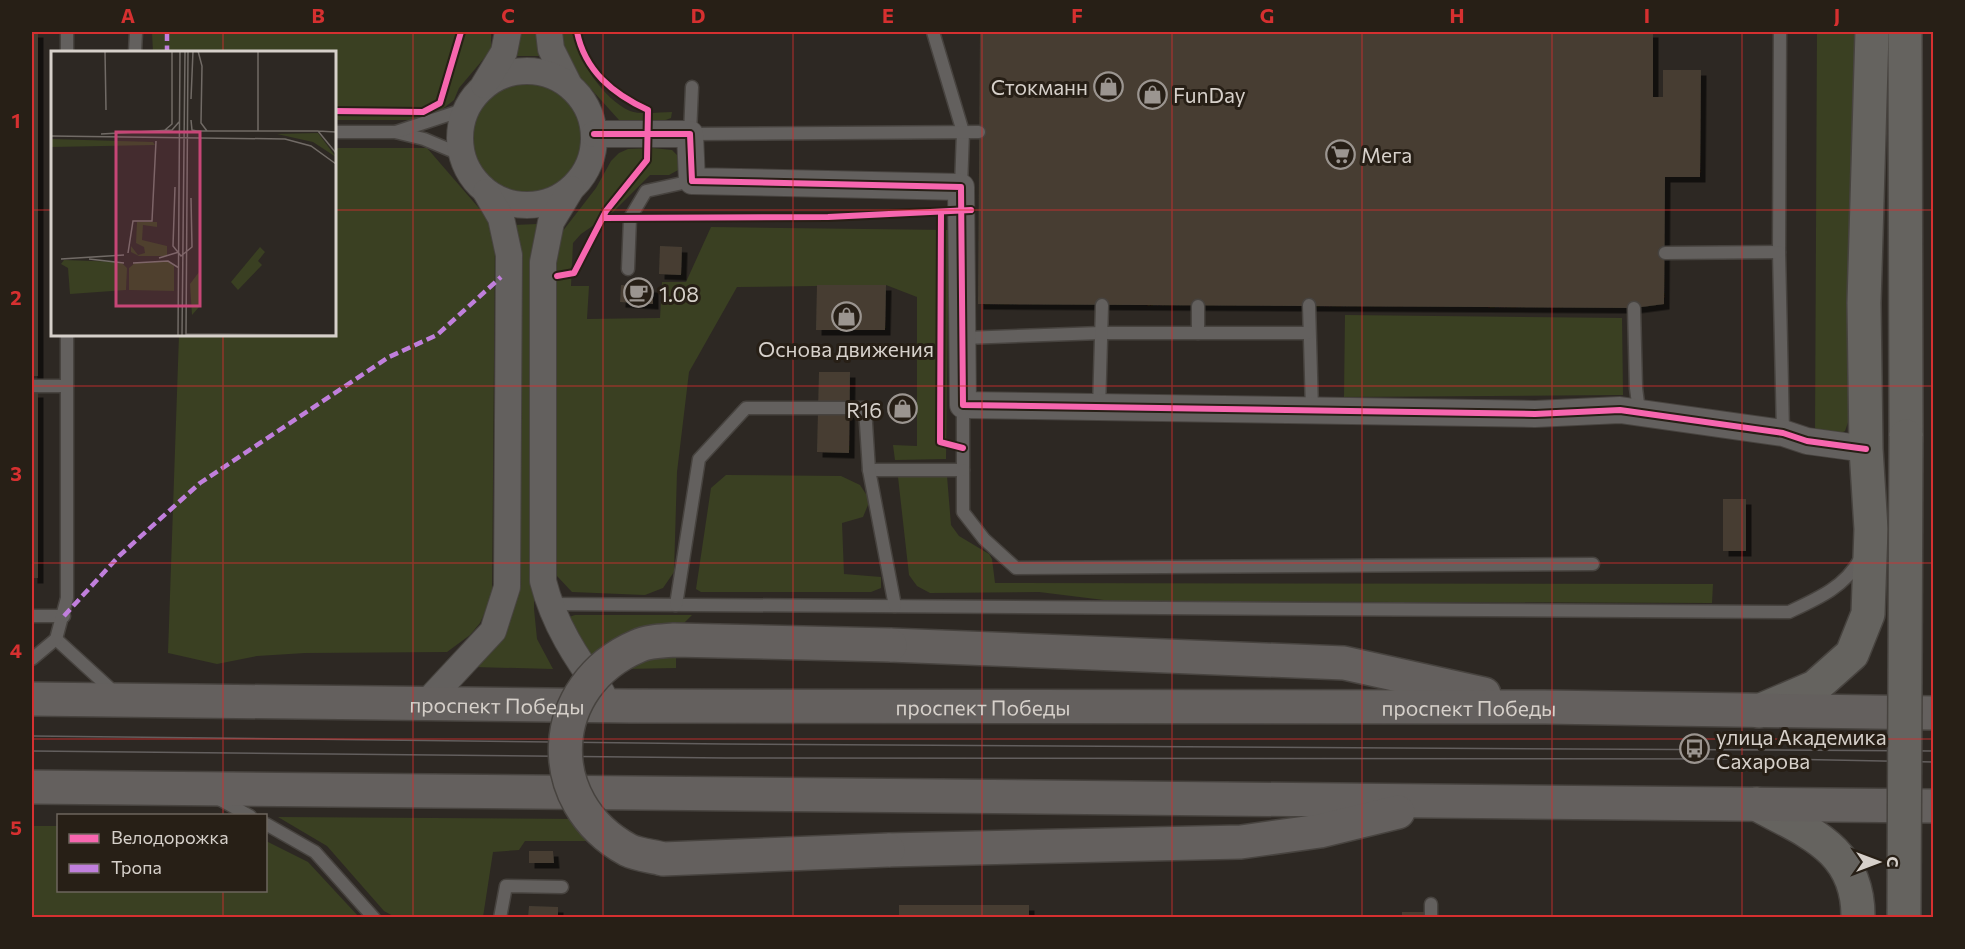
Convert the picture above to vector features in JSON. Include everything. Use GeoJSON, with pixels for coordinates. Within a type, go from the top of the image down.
{"type":"FeatureCollection","features":[{"type":"Feature","properties":{"kind":"main road"},"geometry":{"type":"LineString","coordinates":[[1759,711],[1815,687],[1852,654],[1868,614],[1871,540],[1866,449],[1864,303],[1872,32]]}},
{"type":"Feature","properties":{"kind":"main road"},"geometry":{"type":"LineString","coordinates":[[1904,918],[1905,32]]}},
{"type":"Feature","properties":{"kind":"main road"},"geometry":{"type":"LineString","coordinates":[[1502,800],[1393,813],[1320,831],[1241,842],[888,850],[663,859],[629,851],[597,828],[578,804],[565,767],[565,738],[571,712],[585,684],[607,664],[639,645],[674,640],[890,645],[1344,663],[1545,707]]}},
{"type":"Feature","properties":{"kind":"main road","name":"проспект Победы"},"geometry":{"type":"LineString","coordinates":[[32,699],[612,705],[1545,707],[1934,713]]}},
{"type":"Feature","properties":{"kind":"main road"},"geometry":{"type":"LineString","coordinates":[[32,787],[1934,806]]}},
{"type":"Feature","properties":{"kind":"main road"},"geometry":{"type":"LineString","coordinates":[[1756,804],[1813,834],[1847,866],[1854,885],[1858,918]]}},
{"type":"Feature","properties":{"kind":"street"},"geometry":{"type":"LineString","coordinates":[[425,704],[493,631],[507,587],[509,255],[501,218],[486,192],[470,175],[462,155],[460,139],[466,109],[483,87],[504,52],[508,32]]}},
{"type":"Feature","properties":{"kind":"street"},"geometry":{"type":"LineString","coordinates":[[549,32],[551,49],[568,85]]}},
{"type":"Feature","properties":{"kind":"street"},"geometry":{"type":"LineString","coordinates":[[483,87],[503,75],[525,71],[548,74],[568,85],[582,98],[591,115],[594,134],[593,154],[585,174],[572,189],[551,222],[543,262],[543,581],[549,604],[574,655],[612,705]]}},
{"type":"Feature","properties":{"kind":"street"},"geometry":{"type":"LineString","coordinates":[[594,134],[690,134],[692,181],[962,187],[963,405],[1099,409],[1535,414],[1620,410],[1783,433],[1807,441],[1866,449]]}},
{"type":"Feature","properties":{"kind":"street"},"geometry":{"type":"LineString","coordinates":[[486,192],[506,202],[529,206],[552,201],[572,189]]}},
{"type":"Feature","properties":{"kind":"lane"},"geometry":{"type":"LineString","coordinates":[[67,32],[67,51]]}},
{"type":"Feature","properties":{"kind":"lane"},"geometry":{"type":"LineString","coordinates":[[135,51],[136,32]]}},
{"type":"Feature","properties":{"kind":"lane"},"geometry":{"type":"LineString","coordinates":[[933,32],[963,132],[962,187]]}},
{"type":"Feature","properties":{"kind":"lane"},"geometry":{"type":"LineString","coordinates":[[1780,32],[1779,252],[1783,433]]}},
{"type":"Feature","properties":{"kind":"lane"},"geometry":{"type":"LineString","coordinates":[[692,87],[690,134],[980,132]]}},
{"type":"Feature","properties":{"kind":"lane"},"geometry":{"type":"LineString","coordinates":[[394,132],[466,109]]}},
{"type":"Feature","properties":{"kind":"lane"},"geometry":{"type":"LineString","coordinates":[[336,132],[394,132],[424,139],[462,155]]}},
{"type":"Feature","properties":{"kind":"lane"},"geometry":{"type":"LineString","coordinates":[[628,269],[630,218],[646,191],[692,181]]}},
{"type":"Feature","properties":{"kind":"lane"},"geometry":{"type":"LineString","coordinates":[[1665,253],[1779,252]]}},
{"type":"Feature","properties":{"kind":"lane"},"geometry":{"type":"LineString","coordinates":[[1099,409],[1102,305]]}},
{"type":"Feature","properties":{"kind":"lane"},"geometry":{"type":"LineString","coordinates":[[1310,305],[1308,333],[1312,410]]}},
{"type":"Feature","properties":{"kind":"lane"},"geometry":{"type":"LineString","coordinates":[[1198,306],[1198,333]]}},
{"type":"Feature","properties":{"kind":"lane"},"geometry":{"type":"LineString","coordinates":[[1634,308],[1636,388],[1639,411]]}},
{"type":"Feature","properties":{"kind":"lane"},"geometry":{"type":"LineString","coordinates":[[964,338],[1101,333],[1308,333]]}},
{"type":"Feature","properties":{"kind":"lane"},"geometry":{"type":"LineString","coordinates":[[32,659],[56,639],[64,616],[67,587],[67,336]]}},
{"type":"Feature","properties":{"kind":"lane"},"geometry":{"type":"LineString","coordinates":[[32,386],[67,386]]}},
{"type":"Feature","properties":{"kind":"lane"},"geometry":{"type":"LineString","coordinates":[[963,405],[963,512],[984,539],[1017,568],[1593,564]]}},
{"type":"Feature","properties":{"kind":"lane"},"geometry":{"type":"LineString","coordinates":[[676,605],[699,459],[746,408],[865,408],[869,470],[895,606]]}},
{"type":"Feature","properties":{"kind":"lane"},"geometry":{"type":"LineString","coordinates":[[869,470],[963,470]]}},
{"type":"Feature","properties":{"kind":"lane"},"geometry":{"type":"LineString","coordinates":[[549,604],[1789,612],[1826,595],[1854,570],[1871,540]]}},
{"type":"Feature","properties":{"kind":"lane"},"geometry":{"type":"LineString","coordinates":[[32,616],[64,616]]}},
{"type":"Feature","properties":{"kind":"lane"},"geometry":{"type":"LineString","coordinates":[[56,639],[89,672],[124,700]]}},
{"type":"Feature","properties":{"kind":"lane"},"geometry":{"type":"LineString","coordinates":[[203,790],[246,814]]}},
{"type":"Feature","properties":{"kind":"lane"},"geometry":{"type":"LineString","coordinates":[[267,825],[315,852],[374,918]]}},
{"type":"Feature","properties":{"kind":"lane"},"geometry":{"type":"LineString","coordinates":[[500,918],[506,886],[562,887]]}},
{"type":"Feature","properties":{"kind":"lane"},"geometry":{"type":"LineString","coordinates":[[1431,904],[1431,918]]}},
{"type":"Feature","properties":{"kind":"green space"},"geometry":{"type":"Polygon","coordinates":[[[152,32],[491,32],[491,50],[459,88],[454,100],[425,120],[336,120],[336,51],[153,51],[152,32]]]}},
{"type":"Feature","properties":{"kind":"green space"},"geometry":{"type":"Polygon","coordinates":[[[519,32],[537,32],[539,56],[516,56],[519,32]]]}},
{"type":"Feature","properties":{"kind":"green space"},"geometry":{"type":"Polygon","coordinates":[[[561,32],[573,32],[575,43],[593,77],[601,88],[620,105],[634,112],[672,112],[671,118],[663,121],[619,120],[564,59],[561,32]]]}},
{"type":"Feature","properties":{"kind":"green space"},"geometry":{"type":"Polygon","coordinates":[[[1817,32],[1860,32],[1852,411],[1845,431],[1825,442],[1815,438],[1817,32]]]}},
{"type":"Feature","properties":{"kind":"green space"},"geometry":{"type":"Polygon","coordinates":[[[526,82],[547,86],[565,98],[577,116],[581,137],[577,158],[565,176],[547,188],[526,192],[505,188],[487,176],[475,158],[471,137],[475,116],[487,98],[505,86],[526,82]]]}},
{"type":"Feature","properties":{"kind":"green space"},"geometry":{"type":"Polygon","coordinates":[[[336,148],[427,148],[491,222],[495,241],[492,597],[480,623],[470,635],[447,652],[305,653],[257,656],[217,664],[168,653],[179,336],[336,336],[336,148]]]}},
{"type":"Feature","properties":{"kind":"green space"},"geometry":{"type":"Polygon","coordinates":[[[628,149],[672,150],[679,157],[680,169],[669,175],[650,175],[613,212],[581,234],[573,243],[571,286],[589,286],[587,319],[660,318],[662,282],[686,282],[711,227],[949,230],[946,459],[895,460],[893,445],[917,446],[917,297],[886,285],[737,287],[689,372],[677,472],[674,572],[663,588],[645,595],[572,592],[557,576],[557,261],[562,232],[596,188],[611,161],[619,153],[628,149]]]}},
{"type":"Feature","properties":{"kind":"green space"},"geometry":{"type":"Polygon","coordinates":[[[537,224],[534,609],[537,639],[553,669],[474,667],[504,630],[513,610],[518,584],[514,225],[537,224]]]}},
{"type":"Feature","properties":{"kind":"green space"},"geometry":{"type":"Polygon","coordinates":[[[1345,315],[1622,318],[1623,395],[1344,397],[1345,315]]]}},
{"type":"Feature","properties":{"kind":"green space"},"geometry":{"type":"Polygon","coordinates":[[[726,475],[841,476],[860,485],[870,500],[863,517],[842,523],[844,574],[881,577],[881,588],[871,592],[701,592],[696,589],[711,488],[726,475]]]}},
{"type":"Feature","properties":{"kind":"green space"},"geometry":{"type":"Polygon","coordinates":[[[947,476],[951,525],[959,536],[989,554],[992,559],[995,583],[1713,584],[1712,603],[1112,601],[1039,592],[930,593],[917,586],[909,575],[898,477],[947,476]]]}},
{"type":"Feature","properties":{"kind":"green space"},"geometry":{"type":"Polygon","coordinates":[[[575,615],[692,615],[676,631],[676,668],[624,669],[582,653],[569,617],[575,615]]]}},
{"type":"Feature","properties":{"kind":"green space"},"geometry":{"type":"Polygon","coordinates":[[[278,817],[577,819],[597,841],[525,841],[519,850],[493,852],[483,917],[395,917],[384,911],[327,846],[278,817]]]}},
{"type":"Feature","properties":{"kind":"green space"},"geometry":{"type":"Polygon","coordinates":[[[32,826],[57,826],[57,892],[267,892],[267,842],[308,862],[359,917],[32,917],[32,826]]]}},
{"type":"Feature","properties":{"kind":"building"},"geometry":{"type":"Polygon","coordinates":[[[32,32],[38,32],[38,376],[32,376],[32,32]]]}},
{"type":"Feature","properties":{"kind":"building","name":"Мега"},"geometry":{"type":"Polygon","coordinates":[[[980,32],[1653,32],[1653,97],[1663,97],[1663,70],[1701,70],[1700,177],[1665,177],[1664,304],[1634,308],[978,304],[980,32]]]}},
{"type":"Feature","properties":{"kind":"building"},"geometry":{"type":"Polygon","coordinates":[[[660,246],[682,247],[681,275],[659,274],[660,246]]]}},
{"type":"Feature","properties":{"kind":"building"},"geometry":{"type":"Polygon","coordinates":[[[621,285],[653,287],[653,304],[620,302],[621,285]]]}},
{"type":"Feature","properties":{"kind":"building"},"geometry":{"type":"Polygon","coordinates":[[[817,285],[886,285],[885,330],[816,330],[817,285]]]}},
{"type":"Feature","properties":{"kind":"building"},"geometry":{"type":"Polygon","coordinates":[[[819,372],[850,372],[849,453],[817,452],[819,372]]]}},
{"type":"Feature","properties":{"kind":"building"},"geometry":{"type":"Polygon","coordinates":[[[32,392],[38,392],[38,578],[32,578],[32,392]]]}},
{"type":"Feature","properties":{"kind":"building"},"geometry":{"type":"Polygon","coordinates":[[[1723,499],[1746,499],[1746,551],[1723,551],[1723,499]]]}},
{"type":"Feature","properties":{"kind":"building"},"geometry":{"type":"Polygon","coordinates":[[[529,851],[553,851],[554,863],[529,863],[529,851]]]}},
{"type":"Feature","properties":{"kind":"building"},"geometry":{"type":"Polygon","coordinates":[[[899,905],[1029,905],[1029,918],[899,918],[899,905]]]}},
{"type":"Feature","properties":{"kind":"building"},"geometry":{"type":"Polygon","coordinates":[[[529,906],[558,907],[558,918],[528,918],[529,906]]]}},
{"type":"Feature","properties":{"kind":"building"},"geometry":{"type":"Polygon","coordinates":[[[1402,912],[1425,912],[1425,918],[1402,918],[1402,912]]]}},
{"type":"Feature","properties":{"kind":"tram line"},"geometry":{"type":"LineString","coordinates":[[32,736],[725,744],[1934,751]]}},
{"type":"Feature","properties":{"kind":"tram line"},"geometry":{"type":"LineString","coordinates":[[32,751],[726,758],[1780,759],[1934,762]]}},
{"type":"Feature","properties":{"kind":"marked path"},"geometry":{"type":"LineString","coordinates":[[167,32],[167,51]]}},
{"type":"Feature","properties":{"kind":"marked path"},"geometry":{"type":"LineString","coordinates":[[64,616],[119,556],[200,483],[389,357],[437,335],[501,277]]}},
{"type":"Feature","properties":{"kind":"cycle path"},"geometry":{"type":"LineString","coordinates":[[336,111],[423,112],[440,103],[461,32]]}},
{"type":"Feature","properties":{"kind":"cycle path"},"geometry":{"type":"LineString","coordinates":[[557,276],[574,273],[606,211],[647,160],[648,110],[623,97],[602,80],[587,58],[577,32]]}},
{"type":"Feature","properties":{"kind":"cycle path"},"geometry":{"type":"LineString","coordinates":[[594,134],[690,134],[692,181],[961,187],[963,405],[1535,414],[1620,410],[1783,433],[1807,441],[1866,449]]}},
{"type":"Feature","properties":{"kind":"cycle path"},"geometry":{"type":"LineString","coordinates":[[603,218],[828,217],[971,210]]}},
{"type":"Feature","properties":{"kind":"cycle path"},"geometry":{"type":"LineString","coordinates":[[941,212],[940,442],[963,448]]}},
{"type":"Feature","properties":{"kind":"place","name":"Стокманн"},"geometry":{"type":"Point","coordinates":[1109,86]}},
{"type":"Feature","properties":{"kind":"place","name":"FunDay"},"geometry":{"type":"Point","coordinates":[1152,94]}},
{"type":"Feature","properties":{"kind":"place","name":"Мега"},"geometry":{"type":"Point","coordinates":[1340,154]}},
{"type":"Feature","properties":{"kind":"place","name":"1.08"},"geometry":{"type":"Point","coordinates":[638,293]}},
{"type":"Feature","properties":{"kind":"place","name":"Основа движения"},"geometry":{"type":"Point","coordinates":[846,317]}},
{"type":"Feature","properties":{"kind":"place","name":"R16"},"geometry":{"type":"Point","coordinates":[903,409]}},
{"type":"Feature","properties":{"kind":"place","name":"улица Академика Сахарова"},"geometry":{"type":"Point","coordinates":[1695,748]}}]}
